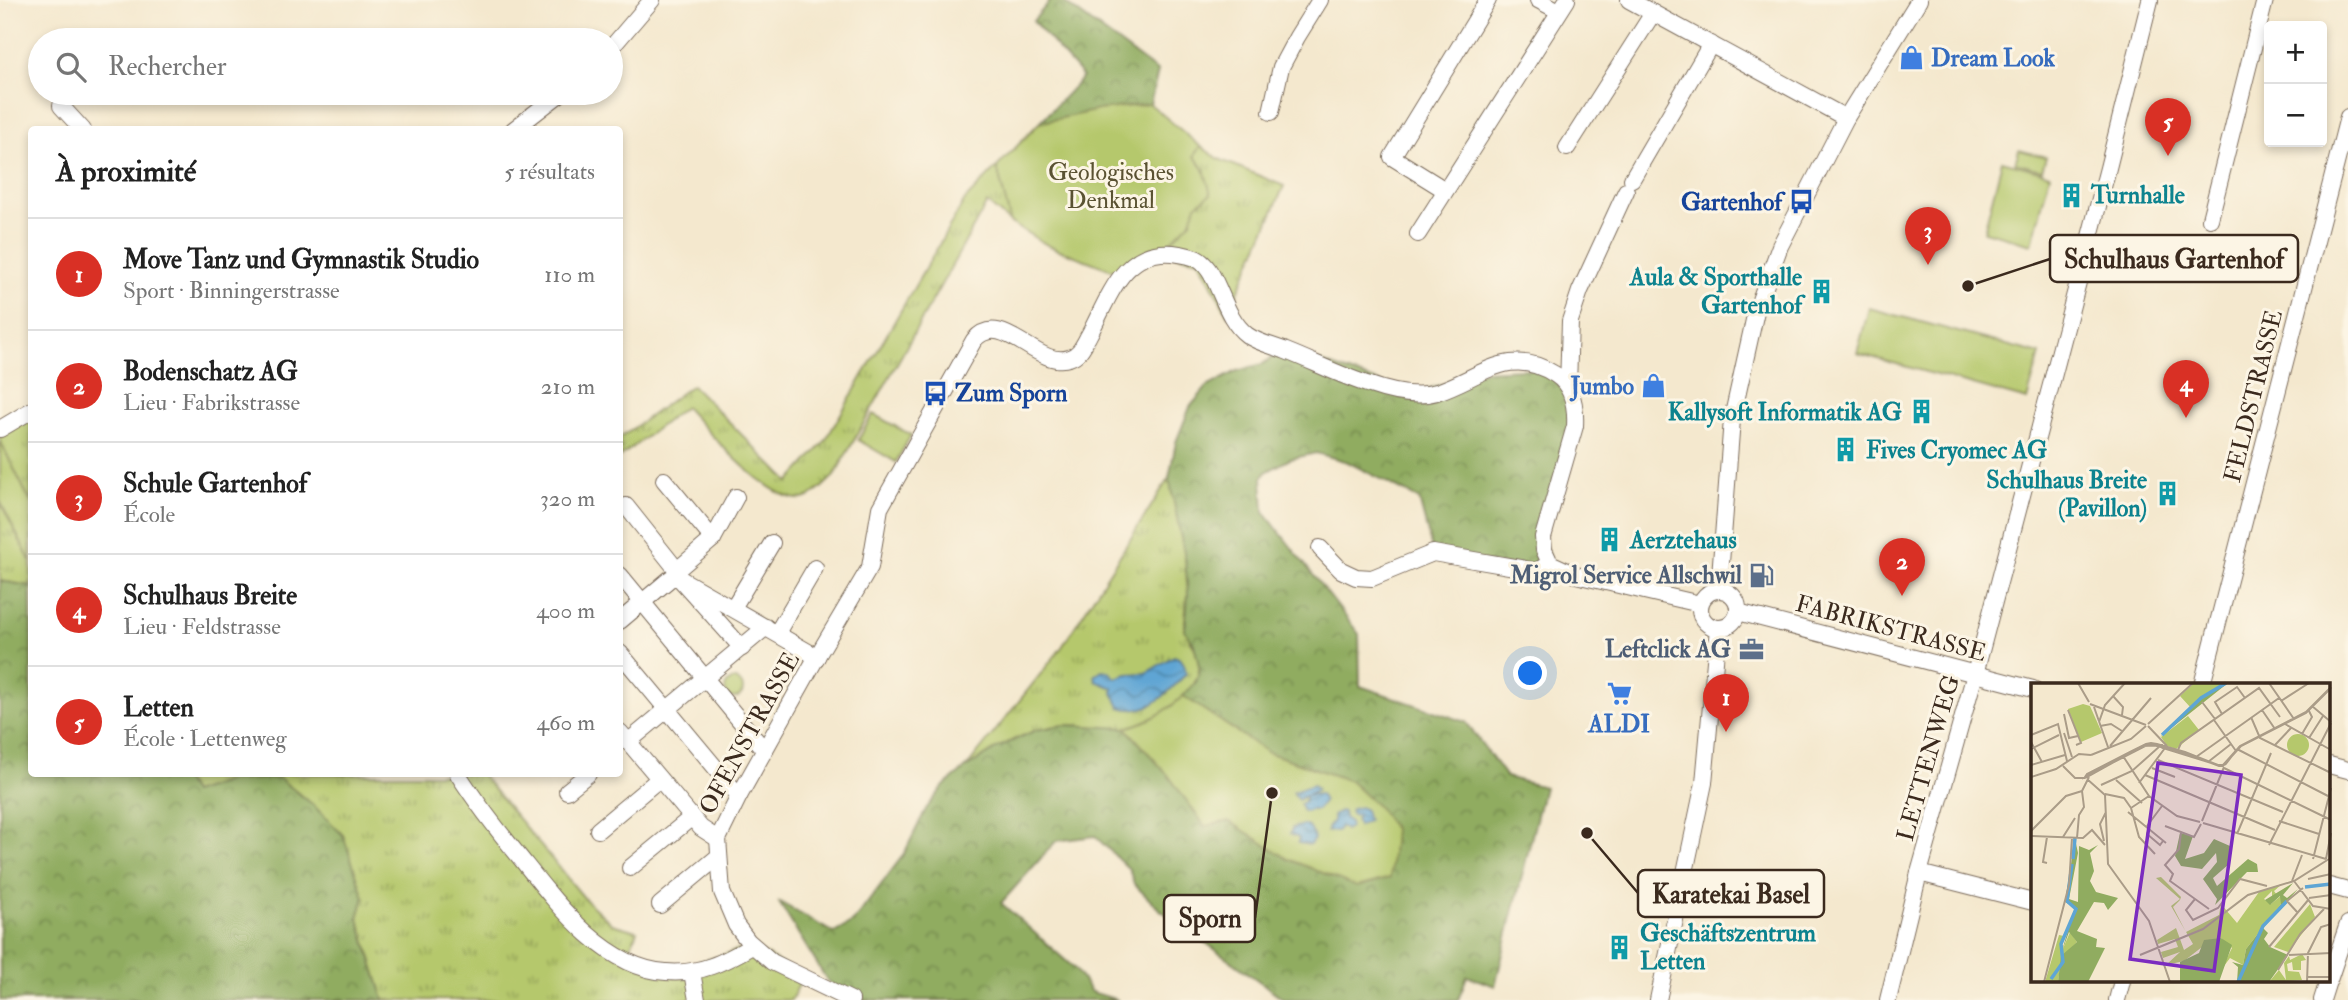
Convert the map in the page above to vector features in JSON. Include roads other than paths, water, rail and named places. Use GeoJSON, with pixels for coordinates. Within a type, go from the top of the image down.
{"type":"FeatureCollection","features":[{"type":"Feature","properties":{"kind":"street"},"geometry":{"type":"LineString","coordinates":[[623,34],[652,0]]}},
{"type":"Feature","properties":{"kind":"street"},"geometry":{"type":"LineString","coordinates":[[1271,112],[1281,67],[1320,0]]}},
{"type":"Feature","properties":{"kind":"street"},"geometry":{"type":"LineString","coordinates":[[1445,190],[1392,157],[1488,0]]}},
{"type":"Feature","properties":{"kind":"street"},"geometry":{"type":"LineString","coordinates":[[1419,234],[1563,6],[1538,0]]}},
{"type":"Feature","properties":{"kind":"street"},"geometry":{"type":"LineString","coordinates":[[1629,0],[1846,118]]}},
{"type":"Feature","properties":{"kind":"street"},"geometry":{"type":"LineString","coordinates":[[1719,589],[1732,419],[1756,311],[1780,246],[1846,118],[1919,0]]}},
{"type":"Feature","properties":{"kind":"street","name":"LETTENWEG"},"geometry":{"type":"LineString","coordinates":[[1888,1000],[1919,873],[1975,674],[2150,0]]}},
{"type":"Feature","properties":{"kind":"street"},"geometry":{"type":"LineString","coordinates":[[2210,219],[2265,0]]}},
{"type":"Feature","properties":{"kind":"street"},"geometry":{"type":"LineString","coordinates":[[1567,149],[1653,13]]}},
{"type":"Feature","properties":{"kind":"street"},"geometry":{"type":"LineString","coordinates":[[1700,604],[1576,575],[1550,563],[1544,550],[1543,537],[1575,426],[1576,408],[1568,387],[1570,321],[1580,291],[1629,185],[1711,44]]}},
{"type":"Feature","properties":{"kind":"street"},"geometry":{"type":"LineString","coordinates":[[518,126],[545,105]]}},
{"type":"Feature","properties":{"kind":"street"},"geometry":{"type":"LineString","coordinates":[[61,106],[79,126]]}},
{"type":"Feature","properties":{"kind":"street","name":"FELDSTRASSE"},"geometry":{"type":"LineString","coordinates":[[2203,683],[2348,117]]}},
{"type":"Feature","properties":{"kind":"street","name":"OFENSTRASSE"},"geometry":{"type":"LineString","coordinates":[[851,1000],[772,962],[752,946],[736,925],[722,892],[718,839],[739,796],[870,567],[880,508],[979,334],[1000,331],[1047,356],[1062,360],[1070,358],[1082,348],[1122,274],[1139,258],[1160,252],[1199,260],[1211,275],[1228,314],[1248,335],[1370,385],[1397,393],[1436,392],[1483,371],[1512,362],[1532,362],[1561,378],[1568,387]]}},
{"type":"Feature","properties":{"kind":"street"},"geometry":{"type":"LineString","coordinates":[[0,429],[28,412]]}},
{"type":"Feature","properties":{"kind":"street"},"geometry":{"type":"LineString","coordinates":[[664,480],[713,539]]}},
{"type":"Feature","properties":{"kind":"street"},"geometry":{"type":"LineString","coordinates":[[623,618],[678,574],[713,539],[736,497]]}},
{"type":"Feature","properties":{"kind":"street"},"geometry":{"type":"LineString","coordinates":[[626,506],[678,574],[742,648]]}},
{"type":"Feature","properties":{"kind":"street"},"geometry":{"type":"LineString","coordinates":[[733,608],[772,543]]}},
{"type":"Feature","properties":{"kind":"street"},"geometry":{"type":"LineString","coordinates":[[1320,548],[1341,570],[1356,577],[1372,578],[1433,553],[1537,571],[1550,563]]}},
{"type":"Feature","properties":{"kind":"street"},"geometry":{"type":"LineString","coordinates":[[718,839],[701,828],[623,740],[668,710],[742,648],[771,630],[816,568]]}},
{"type":"Feature","properties":{"kind":"street"},"geometry":{"type":"LineString","coordinates":[[678,574],[817,657]]}},
{"type":"Feature","properties":{"kind":"street"},"geometry":{"type":"LineString","coordinates":[[623,579],[765,751]]}},
{"type":"Feature","properties":{"kind":"street"},"geometry":{"type":"LineString","coordinates":[[1719,589],[1731,594],[1738,612],[1729,625],[1718,628],[1703,620],[1700,604],[1707,593],[1719,589]]}},
{"type":"Feature","properties":{"kind":"street","name":"FABRIKSTRASSE"},"geometry":{"type":"LineString","coordinates":[[1738,612],[2031,688]]}},
{"type":"Feature","properties":{"kind":"street"},"geometry":{"type":"LineString","coordinates":[[1658,1000],[1704,782],[1718,628]]}},
{"type":"Feature","properties":{"kind":"street"},"geometry":{"type":"LineString","coordinates":[[623,657],[739,796]]}},
{"type":"Feature","properties":{"kind":"street"},"geometry":{"type":"LineString","coordinates":[[2330,765],[2348,770]]}},
{"type":"Feature","properties":{"kind":"street"},"geometry":{"type":"LineString","coordinates":[[460,777],[552,897],[582,929],[618,956],[642,967],[665,972],[692,972],[726,962],[752,946]]}},
{"type":"Feature","properties":{"kind":"street"},"geometry":{"type":"LineString","coordinates":[[567,791],[584,777]]}},
{"type":"Feature","properties":{"kind":"street"},"geometry":{"type":"LineString","coordinates":[[598,830],[659,779]]}},
{"type":"Feature","properties":{"kind":"street"},"geometry":{"type":"LineString","coordinates":[[631,868],[692,817]]}},
{"type":"Feature","properties":{"kind":"street"},"geometry":{"type":"LineString","coordinates":[[660,905],[719,856]]}},
{"type":"Feature","properties":{"kind":"street"},"geometry":{"type":"LineString","coordinates":[[1919,873],[2031,901]]}},
{"type":"Feature","properties":{"kind":"street"},"geometry":{"type":"LineString","coordinates":[[2330,886],[2348,891]]}},
{"type":"Feature","properties":{"kind":"street"},"geometry":{"type":"LineString","coordinates":[[2330,977],[2348,924]]}},
{"type":"Feature","properties":{"kind":"street"},"geometry":{"type":"LineString","coordinates":[[692,972],[697,1000]]}},
{"type":"Feature","properties":{"kind":"street"},"geometry":{"type":"LineString","coordinates":[[2117,1000],[2122,982]]}},
{"type":"Feature","properties":{"kind":"street"},"geometry":{"type":"LineString","coordinates":[[2322,1000],[2328,982]]}},
{"type":"Feature","properties":{"kind":"water"},"geometry":{"type":"Polygon","coordinates":[[[1174,656],[1183,662],[1186,674],[1157,701],[1140,709],[1120,707],[1113,688],[1096,681],[1095,675],[1102,670],[1108,671],[1116,678],[1127,674],[1146,673],[1174,656]]]}},
{"type":"Feature","properties":{"kind":"water"},"geometry":{"type":"Polygon","coordinates":[[[1313,785],[1317,790],[1307,795],[1320,794],[1324,801],[1317,810],[1305,812],[1300,804],[1305,801],[1305,796],[1298,800],[1293,792],[1313,785]]]}},
{"type":"Feature","properties":{"kind":"water"},"geometry":{"type":"Polygon","coordinates":[[[1360,807],[1365,810],[1368,821],[1358,826],[1358,816],[1350,812],[1351,809],[1360,807]]]}},
{"type":"Feature","properties":{"kind":"water"},"geometry":{"type":"Polygon","coordinates":[[[1340,811],[1350,822],[1350,827],[1345,830],[1340,826],[1337,831],[1327,832],[1333,816],[1340,811]]]}},
{"type":"Feature","properties":{"kind":"water"},"geometry":{"type":"Polygon","coordinates":[[[1303,825],[1313,834],[1314,839],[1310,845],[1298,843],[1299,838],[1290,834],[1292,828],[1303,825]]]}},
{"type":"Feature","properties":{"kind":"place","name":"Dream Look"},"geometry":{"type":"Point","coordinates":[1911,58]}},
{"type":"Feature","properties":{"kind":"place","name":"Letten"},"geometry":{"type":"Point","coordinates":[2168,156]}},
{"type":"Feature","properties":{"kind":"place","name":"Turnhalle"},"geometry":{"type":"Point","coordinates":[2071,195]}},
{"type":"Feature","properties":{"kind":"place","name":"Gartenhof"},"geometry":{"type":"Point","coordinates":[1802,202]}},
{"type":"Feature","properties":{"kind":"place","name":"Schule Gartenhof"},"geometry":{"type":"Point","coordinates":[1928,265]}},
{"type":"Feature","properties":{"kind":"place","name":"Schulhaus Gartenhof"},"geometry":{"type":"Point","coordinates":[1968,286]}},
{"type":"Feature","properties":{"kind":"place","name":"Aula & Sporthalle Gartenhof"},"geometry":{"type":"Point","coordinates":[1822,291]}},
{"type":"Feature","properties":{"kind":"place","name":"Jumbo"},"geometry":{"type":"Point","coordinates":[1654,386]}},
{"type":"Feature","properties":{"kind":"place","name":"Zum Sporn"},"geometry":{"type":"Point","coordinates":[935,393]}},
{"type":"Feature","properties":{"kind":"place","name":"Kallysoft Informatik AG"},"geometry":{"type":"Point","coordinates":[1922,412]}},
{"type":"Feature","properties":{"kind":"place","name":"Schulhaus Breite"},"geometry":{"type":"Point","coordinates":[2186,418]}},
{"type":"Feature","properties":{"kind":"place","name":"Fives Cryomec AG"},"geometry":{"type":"Point","coordinates":[1846,450]}},
{"type":"Feature","properties":{"kind":"place","name":"Schulhaus Breite (Pavillon)"},"geometry":{"type":"Point","coordinates":[2167,494]}},
{"type":"Feature","properties":{"kind":"place","name":"Aerztehaus"},"geometry":{"type":"Point","coordinates":[1610,540]}},
{"type":"Feature","properties":{"kind":"place","name":"Migrol Service Allschwil"},"geometry":{"type":"Point","coordinates":[1762,575]}},
{"type":"Feature","properties":{"kind":"place","name":"Bodenschatz AG"},"geometry":{"type":"Point","coordinates":[1902,596]}},
{"type":"Feature","properties":{"kind":"place","name":"Leftclick AG"},"geometry":{"type":"Point","coordinates":[1751,649]}},
{"type":"Feature","properties":{"kind":"place","name":"ALDI"},"geometry":{"type":"Point","coordinates":[1619,693]}},
{"type":"Feature","properties":{"kind":"place","name":"Move Tanz und Gymnastik Studio"},"geometry":{"type":"Point","coordinates":[1726,732]}},
{"type":"Feature","properties":{"kind":"place","name":"Sporn"},"geometry":{"type":"Point","coordinates":[1272,793]}},
{"type":"Feature","properties":{"kind":"place","name":"Karatekai Basel"},"geometry":{"type":"Point","coordinates":[1587,833]}},
{"type":"Feature","properties":{"kind":"place","name":"Geschäftszentrum Letten"},"geometry":{"type":"Point","coordinates":[1620,947]}},
{"type":"Feature","properties":{"kind":"park label","name":"Geologisches Denkmal"},"geometry":{"type":"Point","coordinates":[1111,186]}}]}
